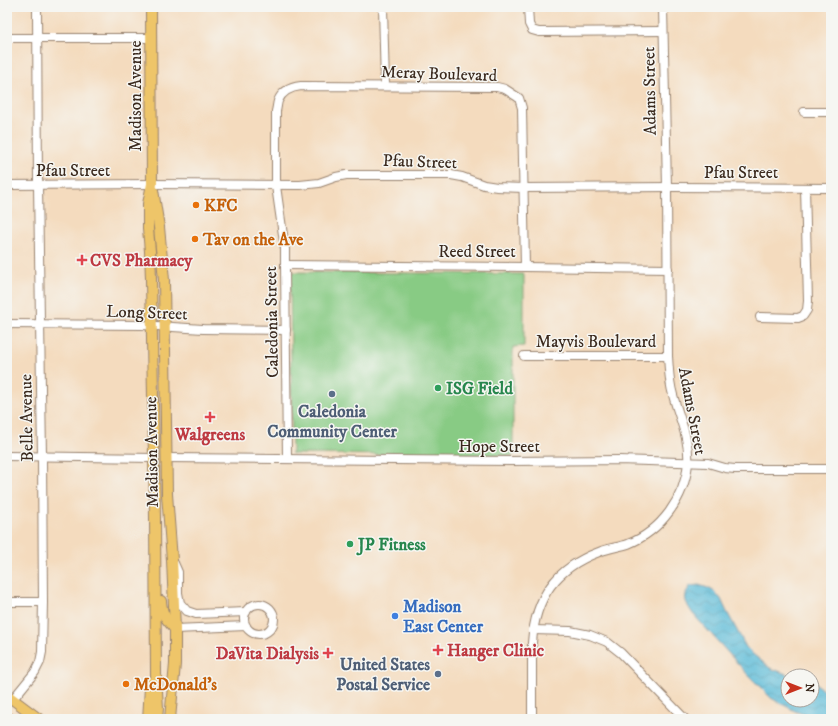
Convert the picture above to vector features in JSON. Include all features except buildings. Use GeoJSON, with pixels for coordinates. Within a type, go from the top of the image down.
{"type":"FeatureCollection","features":[{"type":"Feature","properties":{"kind":"main road","name":"Madison Avenue"},"geometry":{"type":"LineString","coordinates":[[150,7],[152,184],[156,204],[164,280],[167,494],[175,629],[170,719]]}},
{"type":"Feature","properties":{"kind":"main road","name":"Madison Avenue"},"geometry":{"type":"LineString","coordinates":[[152,184],[148,204],[148,229],[152,326],[157,719]]}},
{"type":"Feature","properties":{"kind":"main road"},"geometry":{"type":"LineString","coordinates":[[154,458],[160,469],[163,506],[169,528]]}},
{"type":"Feature","properties":{"kind":"main road"},"geometry":{"type":"LineString","coordinates":[[155,517],[161,608],[166,619],[175,629]]}},
{"type":"Feature","properties":{"kind":"main road"},"geometry":{"type":"LineString","coordinates":[[148,719],[150,687],[156,674]]}},
{"type":"Feature","properties":{"kind":"main road"},"geometry":{"type":"LineString","coordinates":[[10,697],[39,719]]}},
{"type":"Feature","properties":{"kind":"street","name":"Belle Avenue"},"geometry":{"type":"LineString","coordinates":[[10,697],[35,672],[40,662],[42,652],[43,602],[38,185],[38,7]]}},
{"type":"Feature","properties":{"kind":"street"},"geometry":{"type":"LineString","coordinates":[[383,7],[385,86]]}},
{"type":"Feature","properties":{"kind":"street"},"geometry":{"type":"LineString","coordinates":[[528,7],[529,24],[532,30],[539,32],[663,31]]}},
{"type":"Feature","properties":{"kind":"street","name":"Adams Street"},"geometry":{"type":"LineString","coordinates":[[532,719],[532,643],[534,621],[540,604],[553,582],[566,570],[582,559],[600,551],[628,544],[655,528],[678,499],[685,480],[688,463],[687,443],[684,428],[672,395],[668,356],[667,187],[663,7]]}},
{"type":"Feature","properties":{"kind":"street"},"geometry":{"type":"LineString","coordinates":[[7,38],[151,38]]}},
{"type":"Feature","properties":{"kind":"street","name":"Meray Boulevard"},"geometry":{"type":"LineString","coordinates":[[276,186],[276,111],[278,101],[284,93],[293,87],[497,87],[505,89],[519,98],[522,108],[525,267]]}},
{"type":"Feature","properties":{"kind":"street"},"geometry":{"type":"LineString","coordinates":[[804,112],[831,112]]}},
{"type":"Feature","properties":{"kind":"street","name":"Pfau Street"},"geometry":{"type":"LineString","coordinates":[[7,185],[152,184],[276,186],[319,183],[346,175],[450,175],[462,177],[484,185],[524,188],[831,188]]}},
{"type":"Feature","properties":{"kind":"street","name":"Caledonia Street"},"geometry":{"type":"LineString","coordinates":[[276,186],[285,249],[287,459]]}},
{"type":"Feature","properties":{"kind":"street"},"geometry":{"type":"LineString","coordinates":[[760,318],[798,318],[803,316],[807,310],[806,188]]}},
{"type":"Feature","properties":{"kind":"street","name":"Reed Street"},"geometry":{"type":"LineString","coordinates":[[285,266],[668,269]]}},
{"type":"Feature","properties":{"kind":"street","name":"Long Street"},"geometry":{"type":"LineString","coordinates":[[7,324],[286,330]]}},
{"type":"Feature","properties":{"kind":"street","name":"Mayvis Boulevard"},"geometry":{"type":"LineString","coordinates":[[524,356],[668,356]]}},
{"type":"Feature","properties":{"kind":"street"},"geometry":{"type":"LineString","coordinates":[[7,456],[154,458]]}},
{"type":"Feature","properties":{"kind":"street","name":"Hope Street"},"geometry":{"type":"LineString","coordinates":[[167,458],[517,461],[619,460],[708,463],[735,469],[831,469]]}},
{"type":"Feature","properties":{"kind":"street"},"geometry":{"type":"LineString","coordinates":[[172,560],[178,572],[178,593],[180,603],[187,611],[196,614],[246,612]]}},
{"type":"Feature","properties":{"kind":"street"},"geometry":{"type":"LineString","coordinates":[[7,602],[43,602]]}},
{"type":"Feature","properties":{"kind":"street"},"geometry":{"type":"LineString","coordinates":[[255,604],[264,605],[271,610],[274,618],[272,627],[268,631],[256,634],[246,626],[244,619],[246,612],[255,604]]}},
{"type":"Feature","properties":{"kind":"street"},"geometry":{"type":"LineString","coordinates":[[175,629],[246,626]]}},
{"type":"Feature","properties":{"kind":"street"},"geometry":{"type":"LineString","coordinates":[[533,630],[570,631],[590,635],[607,642],[621,653],[685,719]]}},
{"type":"Feature","properties":{"kind":"green space","name":"ISG Field"},"geometry":{"type":"Polygon","coordinates":[[[290,272],[524,274],[524,346],[513,347],[513,456],[292,454],[290,272]]]}},
{"type":"Feature","properties":{"kind":"water"},"geometry":{"type":"Polygon","coordinates":[[[699,585],[715,592],[721,599],[746,647],[770,668],[780,672],[780,703],[771,698],[750,677],[693,614],[688,607],[686,600],[686,594],[690,586],[699,585]]]}},
{"type":"Feature","properties":{"kind":"water"},"geometry":{"type":"Polygon","coordinates":[[[820,688],[831,695],[831,719],[816,719],[789,708],[820,708],[820,688]]]}},
{"type":"Feature","properties":{"kind":"place","name":"KFC"},"geometry":{"type":"Point","coordinates":[196,205]}},
{"type":"Feature","properties":{"kind":"place","name":"Tav on the Ave"},"geometry":{"type":"Point","coordinates":[195,239]}},
{"type":"Feature","properties":{"kind":"place","name":"CVS Pharmacy"},"geometry":{"type":"Point","coordinates":[82,260]}},
{"type":"Feature","properties":{"kind":"place","name":"ISG Field"},"geometry":{"type":"Point","coordinates":[438,388]}},
{"type":"Feature","properties":{"kind":"place","name":"Caledonia Community Center"},"geometry":{"type":"Point","coordinates":[332,394]}},
{"type":"Feature","properties":{"kind":"place","name":"Walgreens"},"geometry":{"type":"Point","coordinates":[210,417]}},
{"type":"Feature","properties":{"kind":"place","name":"JP Fitness"},"geometry":{"type":"Point","coordinates":[350,544]}},
{"type":"Feature","properties":{"kind":"place","name":"Madison East Center"},"geometry":{"type":"Point","coordinates":[395,616]}},
{"type":"Feature","properties":{"kind":"place","name":"Hanger Clinic"},"geometry":{"type":"Point","coordinates":[438,650]}},
{"type":"Feature","properties":{"kind":"place","name":"DaVita Dialysis"},"geometry":{"type":"Point","coordinates":[328,653]}},
{"type":"Feature","properties":{"kind":"place","name":"United States Postal Service"},"geometry":{"type":"Point","coordinates":[438,674]}},
{"type":"Feature","properties":{"kind":"place","name":"McDonald's"},"geometry":{"type":"Point","coordinates":[126,684]}}]}
